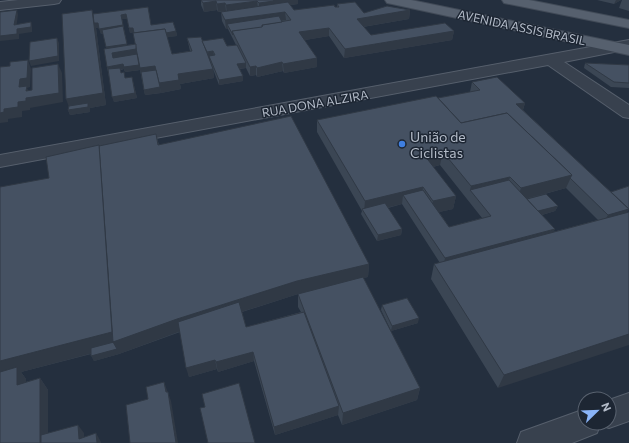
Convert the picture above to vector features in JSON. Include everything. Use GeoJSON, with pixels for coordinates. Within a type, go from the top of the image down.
{"type":"FeatureCollection","features":[{"type":"Feature","properties":{"kind":"main road","name":"AVENIDA ASSIS BRASIL"},"geometry":{"type":"LineString","coordinates":[[392,0],[625,47]]}},
{"type":"Feature","properties":{"kind":"main road","name":"AVENIDA ASSIS BRASIL"},"geometry":{"type":"LineString","coordinates":[[509,0],[629,24]]}},
{"type":"Feature","properties":{"kind":"street"},"geometry":{"type":"LineString","coordinates":[[0,6],[54,0]]}},
{"type":"Feature","properties":{"kind":"street","name":"RUA DONA ALZIRA"},"geometry":{"type":"LineString","coordinates":[[0,161],[625,47]]}},
{"type":"Feature","properties":{"kind":"street"},"geometry":{"type":"LineString","coordinates":[[551,60],[629,113]]}},
{"type":"Feature","properties":{"kind":"street"},"geometry":{"type":"LineString","coordinates":[[617,411],[629,407]]}},
{"type":"Feature","properties":{"kind":"street"},"geometry":{"type":"LineString","coordinates":[[532,443],[577,426]]}},
{"type":"Feature","properties":{"kind":"building"},"geometry":{"type":"Polygon","coordinates":[[[201,0],[274,1],[259,3],[257,1],[226,5],[225,3],[217,4],[216,1],[203,3],[201,0]]]}},
{"type":"Feature","properties":{"kind":"building"},"geometry":{"type":"Polygon","coordinates":[[[288,2],[294,10],[334,5],[335,7],[339,7],[337,4],[355,2],[364,13],[387,6],[410,10],[357,19],[371,35],[445,23],[454,31],[345,49],[329,28],[299,32],[317,58],[283,64],[282,62],[257,68],[256,66],[250,67],[232,31],[291,20],[285,12],[225,20],[221,12],[288,2]]]}},
{"type":"Feature","properties":{"kind":"building"},"geometry":{"type":"Polygon","coordinates":[[[148,7],[151,25],[173,22],[176,31],[166,33],[165,29],[134,33],[133,28],[129,28],[126,14],[121,15],[123,25],[99,29],[98,23],[94,23],[93,14],[148,7]]]}},
{"type":"Feature","properties":{"kind":"building"},"geometry":{"type":"Polygon","coordinates":[[[17,10],[14,25],[31,22],[31,27],[17,29],[17,34],[0,36],[0,12],[17,10]]]}},
{"type":"Feature","properties":{"kind":"building"},"geometry":{"type":"Polygon","coordinates":[[[92,10],[103,93],[66,99],[62,14],[92,10]]]}},
{"type":"Feature","properties":{"kind":"building"},"geometry":{"type":"Polygon","coordinates":[[[279,16],[282,22],[262,25],[262,27],[232,31],[233,35],[227,24],[279,16]]]}},
{"type":"Feature","properties":{"kind":"building"},"geometry":{"type":"Polygon","coordinates":[[[123,26],[127,44],[106,47],[102,30],[123,26]]]}},
{"type":"Feature","properties":{"kind":"building"},"geometry":{"type":"Polygon","coordinates":[[[165,29],[172,54],[192,51],[187,38],[201,37],[213,69],[178,74],[179,80],[159,83],[155,66],[140,68],[133,33],[165,29]]]}},
{"type":"Feature","properties":{"kind":"building"},"geometry":{"type":"Polygon","coordinates":[[[57,38],[58,56],[29,61],[30,42],[57,38]]]}},
{"type":"Feature","properties":{"kind":"building"},"geometry":{"type":"Polygon","coordinates":[[[223,38],[227,46],[237,45],[246,63],[237,64],[243,76],[219,80],[209,56],[215,55],[213,51],[207,52],[202,41],[223,38]]]}},
{"type":"Feature","properties":{"kind":"building"},"geometry":{"type":"Polygon","coordinates":[[[136,44],[136,49],[112,53],[113,58],[137,54],[139,65],[124,67],[123,64],[107,67],[104,49],[136,44]]]}},
{"type":"Feature","properties":{"kind":"building"},"geometry":{"type":"Polygon","coordinates":[[[28,60],[27,78],[20,79],[19,87],[27,86],[26,91],[32,90],[32,68],[58,64],[59,93],[26,98],[26,101],[18,102],[18,107],[4,109],[4,112],[0,113],[0,67],[10,66],[10,62],[28,60]]]}},
{"type":"Feature","properties":{"kind":"building"},"geometry":{"type":"Polygon","coordinates":[[[585,63],[629,65],[629,83],[614,82],[585,63]]]}},
{"type":"Feature","properties":{"kind":"building"},"geometry":{"type":"Polygon","coordinates":[[[120,68],[121,73],[124,72],[125,78],[132,77],[135,93],[112,97],[108,69],[120,68]]]}},
{"type":"Feature","properties":{"kind":"building"},"geometry":{"type":"Polygon","coordinates":[[[156,70],[160,87],[144,90],[141,72],[156,70]]]}},
{"type":"Feature","properties":{"kind":"building"},"geometry":{"type":"Polygon","coordinates":[[[497,77],[525,103],[516,104],[629,209],[608,215],[570,178],[572,175],[507,113],[461,123],[438,98],[480,90],[472,82],[497,77]]]}},
{"type":"Feature","properties":{"kind":"building"},"geometry":{"type":"Polygon","coordinates":[[[436,96],[461,123],[507,113],[572,175],[521,188],[510,177],[471,186],[443,152],[425,156],[456,196],[433,201],[423,187],[365,201],[317,120],[436,96]]]}},
{"type":"Feature","properties":{"kind":"building"},"geometry":{"type":"Polygon","coordinates":[[[88,103],[88,107],[68,110],[69,106],[88,103]]]}},
{"type":"Feature","properties":{"kind":"building"},"geometry":{"type":"Polygon","coordinates":[[[291,116],[369,264],[297,281],[177,319],[113,342],[99,146],[156,134],[158,145],[291,116]]]}},
{"type":"Feature","properties":{"kind":"building"},"geometry":{"type":"Polygon","coordinates":[[[99,145],[112,332],[0,361],[0,187],[49,178],[46,157],[99,145]]]}},
{"type":"Feature","properties":{"kind":"building"},"geometry":{"type":"Polygon","coordinates":[[[509,180],[555,229],[445,258],[403,195],[423,190],[449,227],[491,216],[470,190],[509,180]]]}},
{"type":"Feature","properties":{"kind":"building"},"geometry":{"type":"Polygon","coordinates":[[[629,186],[629,209],[611,192],[629,186]]]}},
{"type":"Feature","properties":{"kind":"building"},"geometry":{"type":"Polygon","coordinates":[[[546,194],[558,206],[538,211],[527,199],[546,194]]]}},
{"type":"Feature","properties":{"kind":"building"},"geometry":{"type":"Polygon","coordinates":[[[385,203],[402,229],[378,235],[362,209],[385,203]]]}},
{"type":"Feature","properties":{"kind":"building"},"geometry":{"type":"Polygon","coordinates":[[[629,212],[629,334],[504,375],[434,264],[629,212]]]}},
{"type":"Feature","properties":{"kind":"building"},"geometry":{"type":"Polygon","coordinates":[[[363,277],[420,388],[343,413],[298,294],[363,277]]]}},
{"type":"Feature","properties":{"kind":"building"},"geometry":{"type":"Polygon","coordinates":[[[407,298],[419,318],[392,326],[382,305],[407,298]]]}},
{"type":"Feature","properties":{"kind":"building"},"geometry":{"type":"Polygon","coordinates":[[[239,302],[246,327],[304,312],[339,406],[274,427],[253,352],[186,368],[178,322],[239,302]]]}},
{"type":"Feature","properties":{"kind":"building"},"geometry":{"type":"Polygon","coordinates":[[[113,342],[117,349],[91,356],[91,348],[113,342]]]}},
{"type":"Feature","properties":{"kind":"building"},"geometry":{"type":"Polygon","coordinates":[[[17,367],[17,385],[40,378],[40,443],[0,443],[0,372],[17,367]]]}},
{"type":"Feature","properties":{"kind":"building"},"geometry":{"type":"Polygon","coordinates":[[[164,382],[166,392],[168,392],[176,443],[130,443],[126,405],[148,399],[146,387],[164,382]]]}},
{"type":"Feature","properties":{"kind":"building"},"geometry":{"type":"Polygon","coordinates":[[[239,383],[255,443],[208,443],[200,408],[205,407],[202,394],[239,383]]]}},
{"type":"Feature","properties":{"kind":"building"},"geometry":{"type":"Polygon","coordinates":[[[78,425],[79,439],[96,433],[97,443],[41,443],[41,435],[78,425]]]}},
{"type":"Feature","properties":{"kind":"place","name":"União de Ciclistas"},"geometry":{"type":"Point","coordinates":[402,144]}}]}
